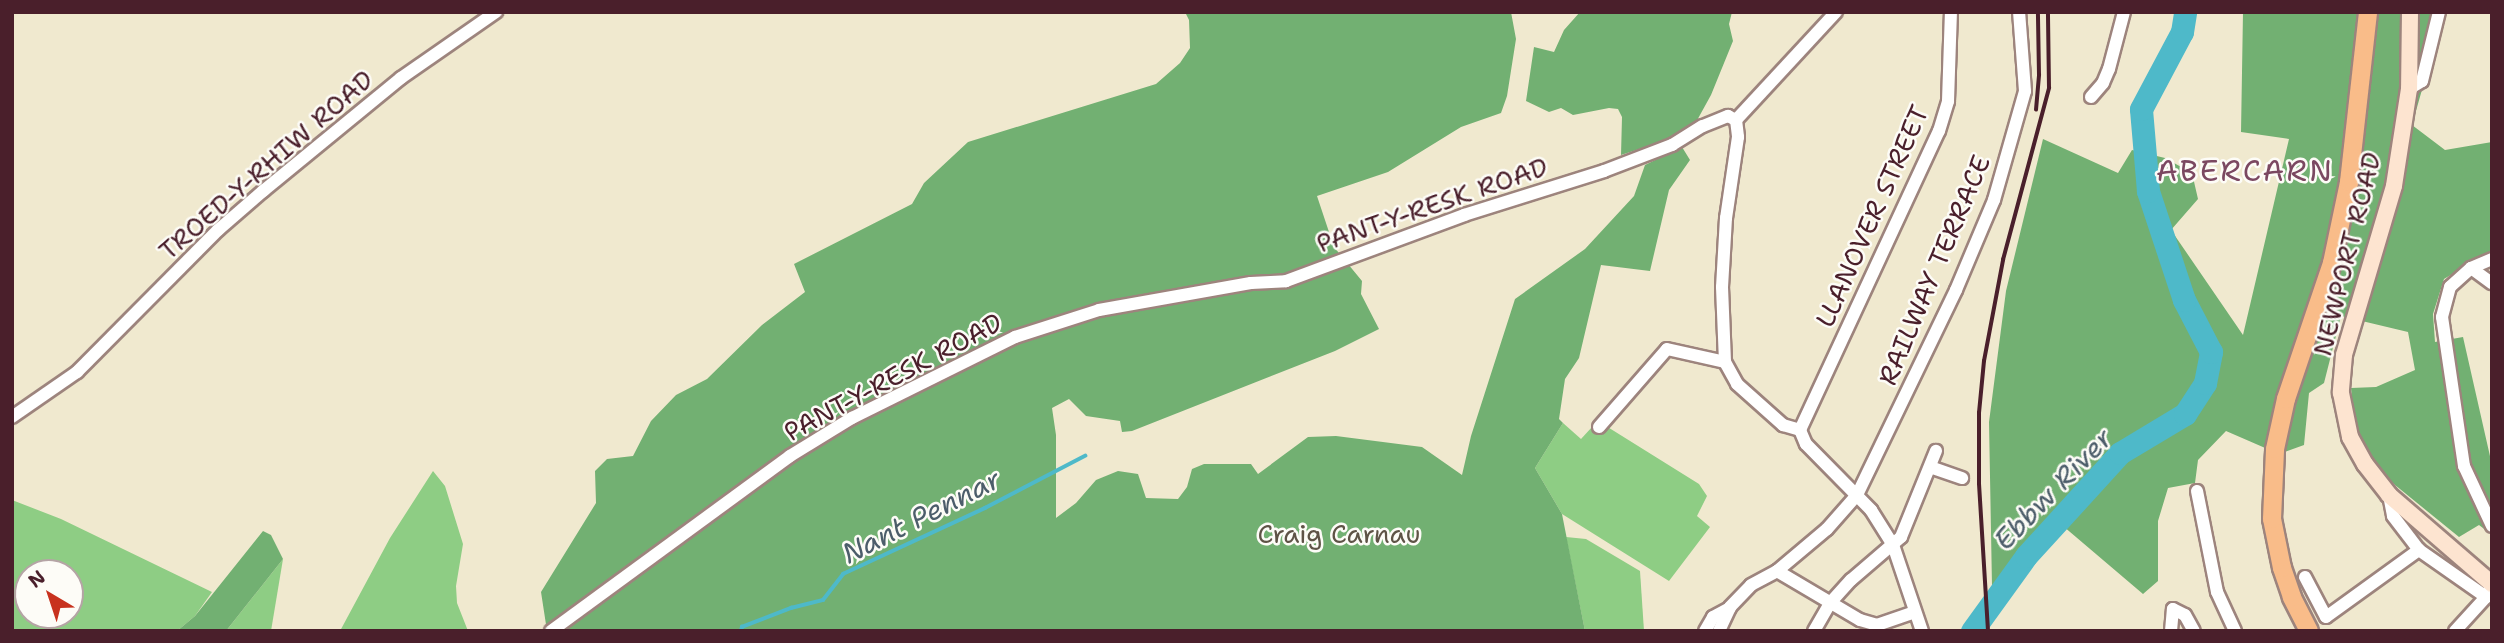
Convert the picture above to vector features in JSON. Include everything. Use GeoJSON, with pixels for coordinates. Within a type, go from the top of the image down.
{"type":"FeatureCollection","features":[{"type":"Feature","properties":{"kind":"main road"},"geometry":{"type":"LineString","coordinates":[[2309,631],[2288,587],[2272,519],[2275,449],[2286,398],[2332,263],[2349,182],[2368,12]]}},
{"type":"Feature","properties":{"kind":"main road","name":"NEWPORT ROAD"},"geometry":{"type":"LineString","coordinates":[[2410,12],[2409,89],[2393,186],[2344,355],[2341,393],[2350,437],[2365,464],[2389,495],[2490,588]]}},
{"type":"Feature","properties":{"kind":"street","name":"TROED-Y-RHIW ROAD"},"geometry":{"type":"LineString","coordinates":[[12,417],[77,372],[218,230],[263,191],[401,78],[496,12]]}},
{"type":"Feature","properties":{"kind":"street"},"geometry":{"type":"LineString","coordinates":[[1836,12],[1736,120],[1738,137],[1726,218],[1722,287],[1724,362],[1737,384],[1783,425],[1800,430],[1807,444],[1871,510],[1893,545],[1922,631]]}},
{"type":"Feature","properties":{"kind":"street","name":"LLANOVER STREET"},"geometry":{"type":"LineString","coordinates":[[1800,430],[1939,131],[1948,101],[1951,12]]}},
{"type":"Feature","properties":{"kind":"street","name":"RAILWAY TERRACE"},"geometry":{"type":"LineString","coordinates":[[1705,631],[1713,617],[1730,607],[1751,585],[1777,571],[1827,529],[1857,495],[1956,290],[1994,200],[2025,92],[2019,12]]}},
{"type":"Feature","properties":{"kind":"street"},"geometry":{"type":"LineString","coordinates":[[2091,97],[2103,83],[2109,69],[2123,12]]}},
{"type":"Feature","properties":{"kind":"street"},"geometry":{"type":"LineString","coordinates":[[2409,89],[2422,81],[2439,12]]}},
{"type":"Feature","properties":{"kind":"street","name":"PANT-Y-RESK ROAD"},"geometry":{"type":"LineString","coordinates":[[551,631],[790,456],[852,418],[1015,337],[1099,310],[1251,283],[1286,281],[1464,215],[1604,171],[1672,145],[1703,126],[1728,116],[1736,120]]}},
{"type":"Feature","properties":{"kind":"street"},"geometry":{"type":"LineString","coordinates":[[2492,258],[2471,268],[2450,286],[2442,317],[2464,466],[2492,526]]}},
{"type":"Feature","properties":{"kind":"street"},"geometry":{"type":"LineString","coordinates":[[2471,268],[2492,283]]}},
{"type":"Feature","properties":{"kind":"street"},"geometry":{"type":"LineString","coordinates":[[1599,427],[1667,349],[1724,362]]}},
{"type":"Feature","properties":{"kind":"street"},"geometry":{"type":"LineString","coordinates":[[1814,631],[1830,603],[1867,565],[1901,537],[1936,451]]}},
{"type":"Feature","properties":{"kind":"street"},"geometry":{"type":"LineString","coordinates":[[1930,467],[1962,478]]}},
{"type":"Feature","properties":{"kind":"street"},"geometry":{"type":"LineString","coordinates":[[2197,491],[2217,592],[2235,631]]}},
{"type":"Feature","properties":{"kind":"street"},"geometry":{"type":"LineString","coordinates":[[2389,495],[2393,516],[2419,550],[2490,588],[2455,631]]}},
{"type":"Feature","properties":{"kind":"street"},"geometry":{"type":"LineString","coordinates":[[2305,577],[2326,617],[2419,550]]}},
{"type":"Feature","properties":{"kind":"street"},"geometry":{"type":"LineString","coordinates":[[1777,571],[1860,620],[1888,626],[1915,612]]}},
{"type":"Feature","properties":{"kind":"street"},"geometry":{"type":"LineString","coordinates":[[1719,631],[1730,607]]}},
{"type":"Feature","properties":{"kind":"street"},"geometry":{"type":"LineString","coordinates":[[2171,631],[2173,609],[2185,615],[2194,631]]}},
{"type":"Feature","properties":{"kind":"green space","name":"Craig Carnau"},"geometry":{"type":"Polygon","coordinates":[[[1185,12],[1511,12],[1516,39],[1507,96],[1501,113],[1461,127],[1388,172],[1317,196],[1334,247],[1362,281],[1361,294],[1379,329],[1335,351],[1132,431],[1122,432],[1120,421],[1086,416],[1069,399],[1052,408],[1056,435],[1056,518],[1076,503],[1096,480],[1118,471],[1138,474],[1146,498],[1178,499],[1187,487],[1192,469],[1204,464],[1251,464],[1258,474],[1308,437],[1336,436],[1422,447],[1462,475],[1471,436],[1515,299],[1585,249],[1634,196],[1645,165],[1682,147],[1690,160],[1669,190],[1650,271],[1601,265],[1579,358],[1565,379],[1559,419],[1563,423],[1535,468],[1562,514],[1585,631],[547,631],[541,592],[596,503],[595,471],[607,459],[633,456],[651,421],[676,395],[707,379],[762,325],[805,292],[794,264],[912,204],[924,183],[968,142],[1156,84],[1180,63],[1190,48],[1189,20],[1185,12]]]}},
{"type":"Feature","properties":{"kind":"green space"},"geometry":{"type":"Polygon","coordinates":[[[1580,12],[1732,12],[1729,24],[1733,41],[1711,95],[1695,124],[1673,138],[1621,155],[1622,117],[1618,109],[1609,108],[1573,115],[1561,108],[1549,112],[1526,101],[1534,47],[1554,52],[1564,30],[1580,12]]]}},
{"type":"Feature","properties":{"kind":"green space"},"geometry":{"type":"Polygon","coordinates":[[[2243,12],[2444,12],[2412,125],[2445,150],[2492,142],[2492,250],[2444,279],[2433,314],[2435,342],[2463,337],[2492,465],[2492,535],[2479,525],[2459,537],[2395,485],[2373,462],[2355,432],[2351,388],[2376,387],[2415,370],[2408,332],[2341,316],[2324,383],[2309,393],[2304,445],[2279,454],[2226,431],[2198,460],[2195,483],[2168,488],[2158,521],[2158,581],[2143,594],[2063,526],[2046,521],[1992,586],[1989,422],[2006,291],[2043,139],[2118,173],[2132,150],[2165,158],[2192,173],[2198,199],[2171,230],[2243,335],[2289,139],[2241,132],[2243,12]]]}},
{"type":"Feature","properties":{"kind":"green space"},"geometry":{"type":"Polygon","coordinates":[[[1563,423],[1581,439],[1592,427],[1601,432],[1606,426],[1699,484],[1707,496],[1697,516],[1710,527],[1669,581],[1562,514],[1535,468],[1563,423]]]}},
{"type":"Feature","properties":{"kind":"green space"},"geometry":{"type":"Polygon","coordinates":[[[433,471],[445,486],[463,544],[456,586],[457,603],[468,631],[340,631],[390,538],[433,471]]]}},
{"type":"Feature","properties":{"kind":"green space"},"geometry":{"type":"Polygon","coordinates":[[[12,500],[61,519],[212,592],[195,616],[177,631],[12,631],[12,500]]]}},
{"type":"Feature","properties":{"kind":"green space"},"geometry":{"type":"Polygon","coordinates":[[[263,531],[271,535],[283,559],[226,631],[177,631],[195,616],[263,531]]]}},
{"type":"Feature","properties":{"kind":"green space"},"geometry":{"type":"Polygon","coordinates":[[[1566,537],[1586,539],[1640,571],[1644,631],[1585,631],[1566,537]]]}},
{"type":"Feature","properties":{"kind":"green space"},"geometry":{"type":"Polygon","coordinates":[[[283,559],[271,631],[226,631],[283,559]]]}},
{"type":"Feature","properties":{"kind":"waterway","name":"Ebbw River"},"geometry":{"type":"LineString","coordinates":[[1972,631],[2026,556],[2120,453],[2185,414],[2205,383],[2211,352],[2184,300],[2148,191],[2141,109],[2182,32],[2185,12]]}},
{"type":"Feature","properties":{"kind":"waterway","name":"Nant Pennar"},"geometry":{"type":"LineString","coordinates":[[741,631],[742,627],[791,608],[823,600],[843,574],[985,508],[1085,456]]}},
{"type":"Feature","properties":{"kind":"railway"},"geometry":{"type":"LineString","coordinates":[[1988,631],[1979,484],[1979,413],[1984,361],[2003,260],[2049,88],[2048,12]]}},
{"type":"Feature","properties":{"kind":"railway"},"geometry":{"type":"LineString","coordinates":[[2036,110],[2039,75],[2038,15]]}},
{"type":"Feature","properties":{"kind":"district","name":"ABERCARN"},"geometry":{"type":"Point","coordinates":[2245,171]}}]}
